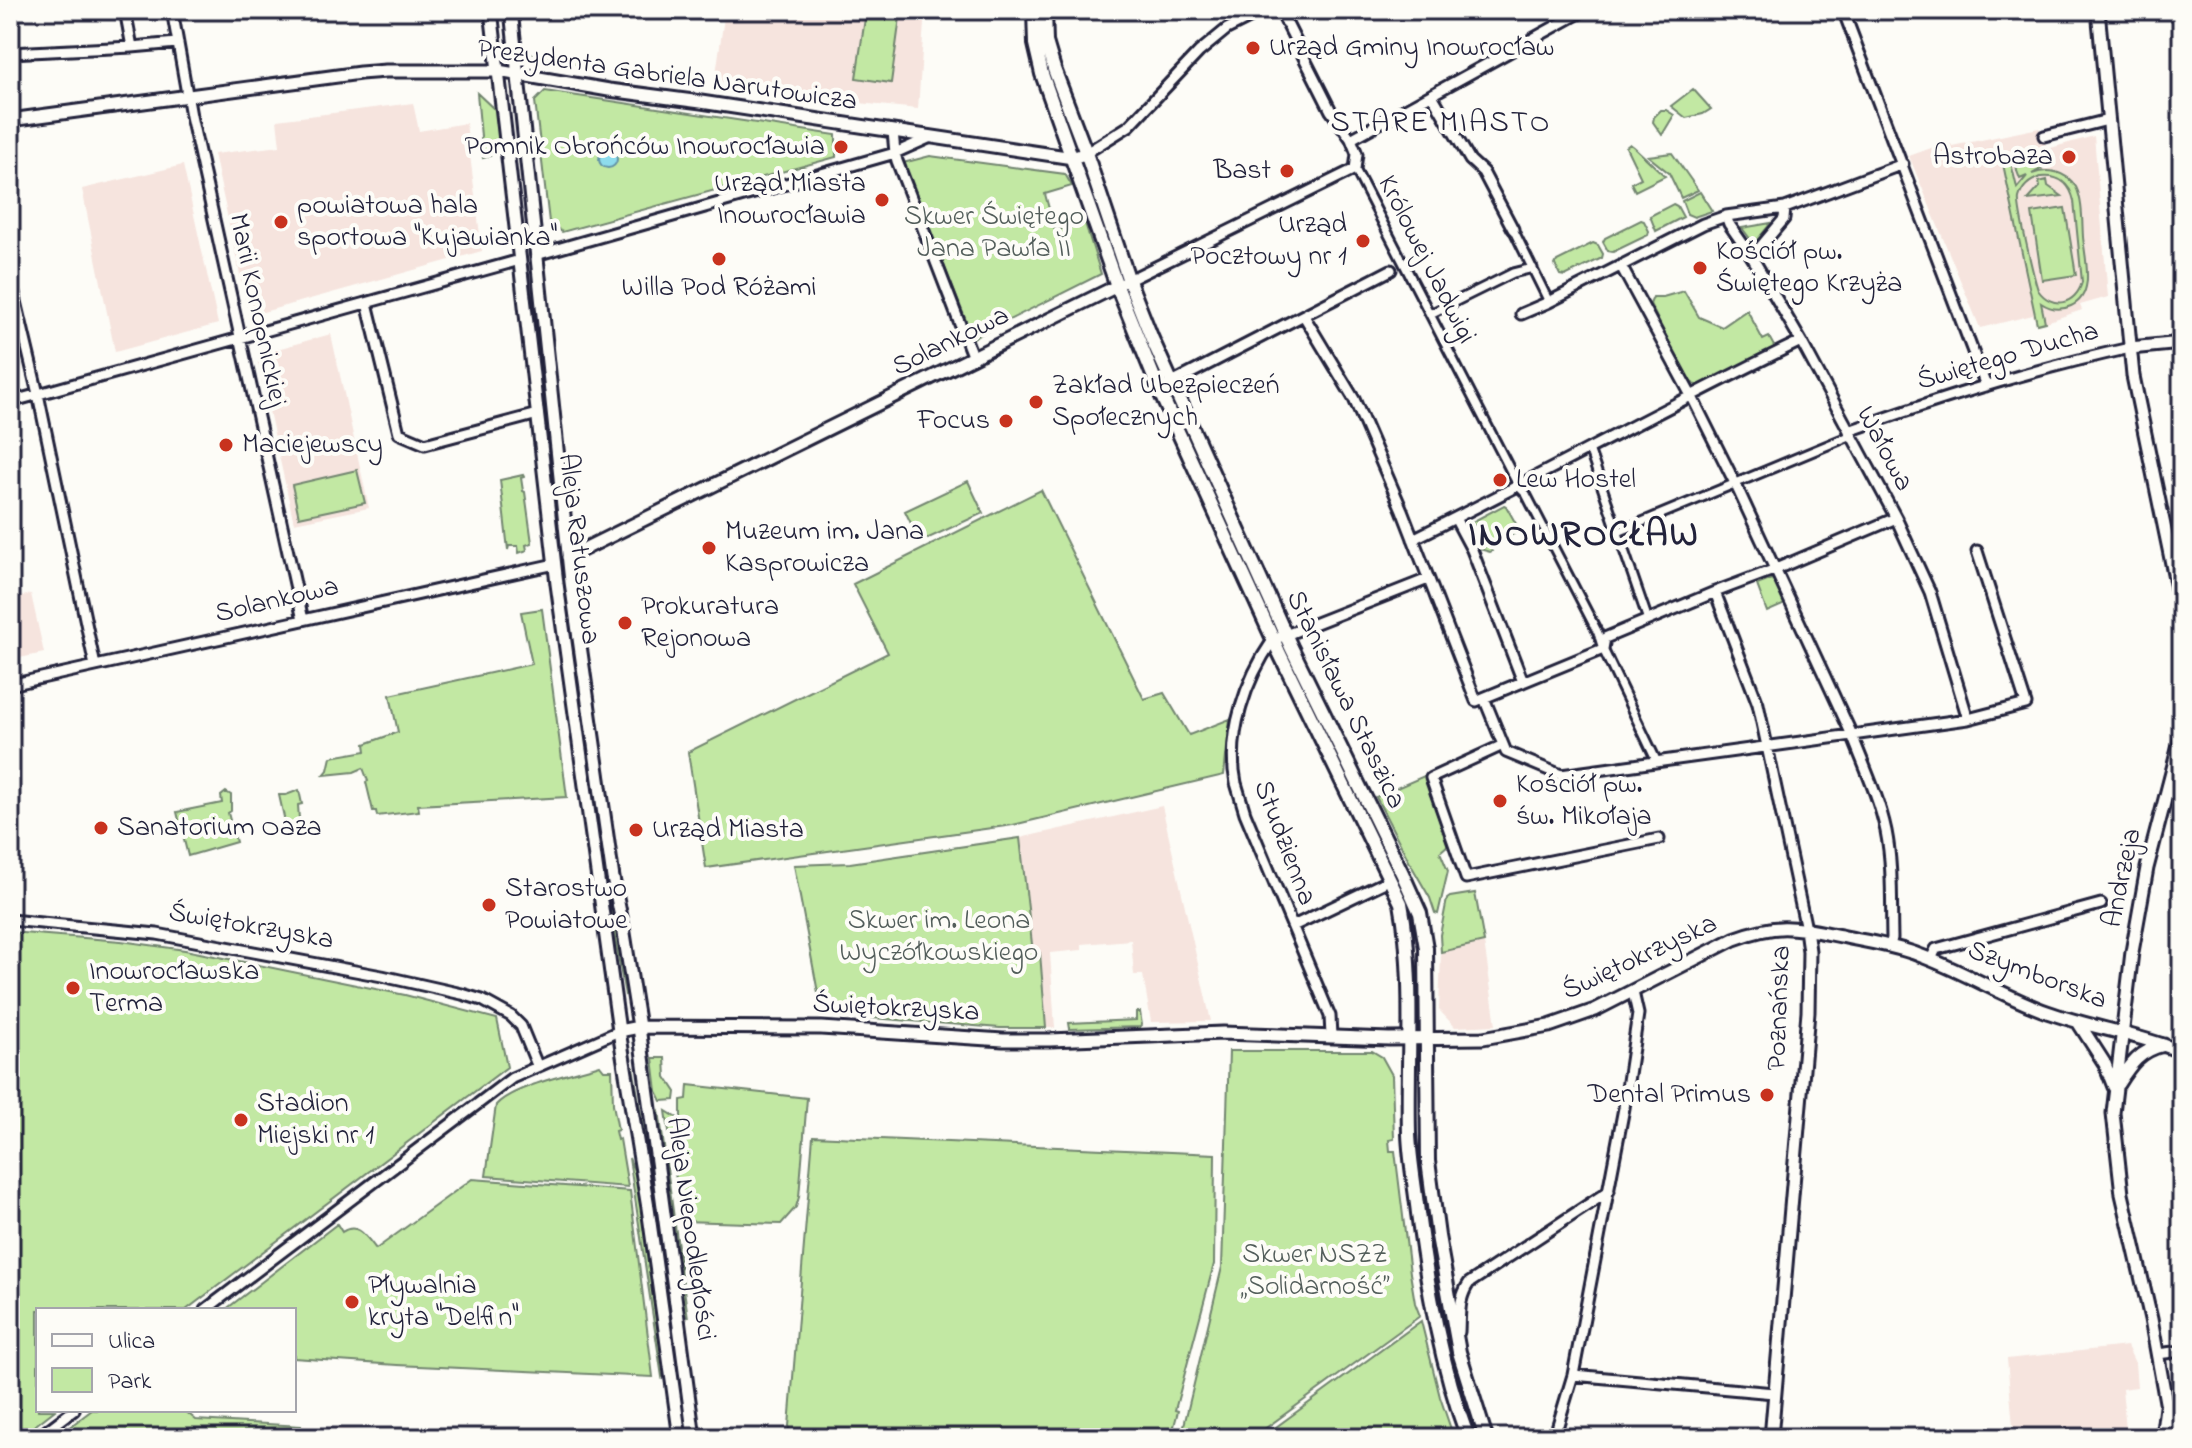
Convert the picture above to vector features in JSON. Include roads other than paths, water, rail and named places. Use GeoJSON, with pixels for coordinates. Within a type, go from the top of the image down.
{"type":"FeatureCollection","features":[{"type":"Feature","properties":{"kind":"main road","name":"Stanisława Staszica"},"geometry":{"type":"LineString","coordinates":[[1034,10],[1035,44],[1042,74],[1165,387],[1401,903],[1408,948],[1409,1139],[1423,1253],[1442,1353],[1468,1438]]}},
{"type":"Feature","properties":{"kind":"main road","name":"Stanisława Staszica"},"geometry":{"type":"LineString","coordinates":[[1045,10],[1046,42],[1086,153],[1123,283]]}},
{"type":"Feature","properties":{"kind":"main road","name":"Stanisława Staszica"},"geometry":{"type":"LineString","coordinates":[[1279,638],[1416,901],[1423,925],[1426,948],[1428,1161],[1459,1352],[1486,1438]]}},
{"type":"Feature","properties":{"kind":"street"},"geometry":{"type":"LineString","coordinates":[[125,10],[132,47]]}},
{"type":"Feature","properties":{"kind":"street","name":"Marii Konopnickiej"},"geometry":{"type":"LineString","coordinates":[[172,10],[188,96],[303,620]]}},
{"type":"Feature","properties":{"kind":"street","name":"Aleja Ratuszowa"},"geometry":{"type":"LineString","coordinates":[[491,10],[555,564],[619,1031]]}},
{"type":"Feature","properties":{"kind":"street","name":"Aleja Ratuszowa"},"geometry":{"type":"LineString","coordinates":[[511,10],[568,557],[613,878],[639,1027]]}},
{"type":"Feature","properties":{"kind":"street","name":"Prezydenta Gabriela Narutowicza"},"geometry":{"type":"LineString","coordinates":[[10,120],[360,73],[498,71],[1073,158],[1129,126],[1199,52],[1227,29],[1265,10]]}},
{"type":"Feature","properties":{"kind":"street","name":"Królowej Jadwigi"},"geometry":{"type":"LineString","coordinates":[[1280,10],[1331,111],[1351,139],[1357,154],[1355,169],[1598,633],[1657,762]]}},
{"type":"Feature","properties":{"kind":"street"},"geometry":{"type":"LineString","coordinates":[[1351,139],[1585,10]]}},
{"type":"Feature","properties":{"kind":"street"},"geometry":{"type":"LineString","coordinates":[[1843,10],[1986,386]]}},
{"type":"Feature","properties":{"kind":"street"},"geometry":{"type":"LineString","coordinates":[[2098,10],[2130,348],[2182,612]]}},
{"type":"Feature","properties":{"kind":"street"},"geometry":{"type":"LineString","coordinates":[[10,53],[177,43]]}},
{"type":"Feature","properties":{"kind":"street"},"geometry":{"type":"LineString","coordinates":[[1432,95],[1470,160],[1483,172],[1549,302]]}},
{"type":"Feature","properties":{"kind":"street"},"geometry":{"type":"LineString","coordinates":[[2044,136],[2108,120]]}},
{"type":"Feature","properties":{"kind":"street"},"geometry":{"type":"LineString","coordinates":[[893,131],[895,153],[973,358]]}},
{"type":"Feature","properties":{"kind":"street"},"geometry":{"type":"LineString","coordinates":[[536,255],[895,153],[932,137]]}},
{"type":"Feature","properties":{"kind":"street"},"geometry":{"type":"LineString","coordinates":[[1521,314],[1693,228],[1726,216],[1785,208],[1903,164]]}},
{"type":"Feature","properties":{"kind":"street","name":"Solankowa"},"geometry":{"type":"LineString","coordinates":[[568,557],[1355,169]]}},
{"type":"Feature","properties":{"kind":"street"},"geometry":{"type":"LineString","coordinates":[[1752,257],[1784,219],[1785,208]]}},
{"type":"Feature","properties":{"kind":"street","name":"Wałowa"},"geometry":{"type":"LineString","coordinates":[[1726,216],[1801,341],[1896,518],[1930,592],[1968,719]]}},
{"type":"Feature","properties":{"kind":"street"},"geometry":{"type":"LineString","coordinates":[[10,402],[520,260]]}},
{"type":"Feature","properties":{"kind":"street"},"geometry":{"type":"LineString","coordinates":[[1621,266],[1735,483],[1868,774],[1886,832],[1890,868],[1890,946]]}},
{"type":"Feature","properties":{"kind":"street"},"geometry":{"type":"LineString","coordinates":[[1430,314],[1513,273],[1533,268]]}},
{"type":"Feature","properties":{"kind":"street"},"geometry":{"type":"LineString","coordinates":[[1165,387],[1391,270]]}},
{"type":"Feature","properties":{"kind":"street"},"geometry":{"type":"LineString","coordinates":[[10,276],[95,666]]}},
{"type":"Feature","properties":{"kind":"street"},"geometry":{"type":"LineString","coordinates":[[367,303],[399,433],[425,444],[538,414]]}},
{"type":"Feature","properties":{"kind":"street"},"geometry":{"type":"LineString","coordinates":[[1304,316],[1354,399],[1480,700],[1506,752],[1561,775],[1968,719],[2026,704],[1977,551]]}},
{"type":"Feature","properties":{"kind":"street"},"geometry":{"type":"LineString","coordinates":[[1413,539],[1801,341]]}},
{"type":"Feature","properties":{"kind":"street","name":"Świętego Ducha"},"geometry":{"type":"LineString","coordinates":[[1618,532],[1916,407],[2130,348],[2182,343]]}},
{"type":"Feature","properties":{"kind":"street"},"geometry":{"type":"LineString","coordinates":[[1589,449],[1648,620]]}},
{"type":"Feature","properties":{"kind":"street"},"geometry":{"type":"LineString","coordinates":[[1455,518],[1472,550],[1523,682]]}},
{"type":"Feature","properties":{"kind":"street"},"geometry":{"type":"LineString","coordinates":[[1480,700],[1603,649],[1605,638],[1896,518]]}},
{"type":"Feature","properties":{"kind":"street","name":"Solankowa"},"geometry":{"type":"LineString","coordinates":[[10,685],[555,564]]}},
{"type":"Feature","properties":{"kind":"street"},"geometry":{"type":"LineString","coordinates":[[1279,638],[1428,579]]}},
{"type":"Feature","properties":{"kind":"street","name":"Poznańska"},"geometry":{"type":"LineString","coordinates":[[1715,592],[1758,704],[1809,951],[1808,1012],[1771,1438]]}},
{"type":"Feature","properties":{"kind":"street","name":"Studzienna"},"geometry":{"type":"LineString","coordinates":[[1279,638],[1264,653],[1246,692],[1238,716],[1234,767],[1245,813],[1330,1016],[1331,1036]]}},
{"type":"Feature","properties":{"kind":"street","name":"Andrzeja"},"geometry":{"type":"LineString","coordinates":[[2122,1034],[2147,868],[2182,734]]}},
{"type":"Feature","properties":{"kind":"street"},"geometry":{"type":"LineString","coordinates":[[1503,745],[1431,778],[1466,878],[1659,839]]}},
{"type":"Feature","properties":{"kind":"street"},"geometry":{"type":"LineString","coordinates":[[599,880],[613,878]]}},
{"type":"Feature","properties":{"kind":"street"},"geometry":{"type":"LineString","coordinates":[[1293,926],[1383,883]]}},
{"type":"Feature","properties":{"kind":"street"},"geometry":{"type":"LineString","coordinates":[[1931,959],[1936,949],[2101,904]]}},
{"type":"Feature","properties":{"kind":"street","name":"Świętokrzyska"},"geometry":{"type":"LineString","coordinates":[[10,920],[157,934],[462,994],[482,1000],[511,1016],[521,1026],[537,1065],[619,1031],[639,1027],[821,1028],[1016,1040],[1223,1033],[1408,1039],[1483,1038],[1549,1026],[1595,1010],[1720,946],[1755,932],[1782,926],[1806,929]]}},
{"type":"Feature","properties":{"kind":"street","name":"Szymborska"},"geometry":{"type":"LineString","coordinates":[[1806,929],[1890,946],[1931,959],[2012,999],[2122,1034],[2113,1113],[2122,1194],[2151,1319],[2166,1402],[2178,1438]]}},
{"type":"Feature","properties":{"kind":"street"},"geometry":{"type":"LineString","coordinates":[[1554,1438],[1573,1375],[1609,1191],[1638,1014],[1633,992]]}},
{"type":"Feature","properties":{"kind":"street"},"geometry":{"type":"LineString","coordinates":[[2077,1022],[2105,1064],[2115,1090]]}},
{"type":"Feature","properties":{"kind":"street","name":"Aleja Niepodległości"},"geometry":{"type":"LineString","coordinates":[[639,1027],[694,1438]]}},
{"type":"Feature","properties":{"kind":"street","name":"Aleja Niepodległości"},"geometry":{"type":"LineString","coordinates":[[619,1031],[648,1208],[680,1438]]}},
{"type":"Feature","properties":{"kind":"street"},"geometry":{"type":"LineString","coordinates":[[2122,1034],[2182,1052]]}},
{"type":"Feature","properties":{"kind":"street"},"geometry":{"type":"LineString","coordinates":[[2115,1090],[2137,1057],[2164,1045]]}},
{"type":"Feature","properties":{"kind":"street"},"geometry":{"type":"LineString","coordinates":[[208,1308],[512,1078],[537,1065]]}},
{"type":"Feature","properties":{"kind":"street"},"geometry":{"type":"LineString","coordinates":[[1459,1352],[1459,1302],[1469,1283],[1609,1191]]}},
{"type":"Feature","properties":{"kind":"street"},"geometry":{"type":"LineString","coordinates":[[2157,1354],[2182,1351]]}},
{"type":"Feature","properties":{"kind":"street"},"geometry":{"type":"LineString","coordinates":[[1573,1375],[1774,1393]]}},
{"type":"Feature","properties":{"kind":"street","name":"Szymborska"},"geometry":{"type":"LineString","coordinates":[[2162,1438],[2166,1402]]}},
{"type":"Feature","properties":{"kind":"street"},"geometry":{"type":"LineString","coordinates":[[37,1438],[71,1412]]}},
{"type":"Feature","properties":{"kind":"water"},"geometry":{"type":"Polygon","coordinates":[[[608,150],[617,159],[608,168],[599,159],[608,150]]]}},
{"type":"Feature","properties":{"kind":"place","name":"Urząd Gminy Inowrocław"},"geometry":{"type":"Point","coordinates":[1253,48]}},
{"type":"Feature","properties":{"kind":"place","name":"Pomnik Obrońców Inowrocławia"},"geometry":{"type":"Point","coordinates":[841,147]}},
{"type":"Feature","properties":{"kind":"place","name":"Astrobaza"},"geometry":{"type":"Point","coordinates":[2069,157]}},
{"type":"Feature","properties":{"kind":"place","name":"Bast"},"geometry":{"type":"Point","coordinates":[1287,171]}},
{"type":"Feature","properties":{"kind":"place","name":"Urząd Miasta Inowrocławia"},"geometry":{"type":"Point","coordinates":[882,200]}},
{"type":"Feature","properties":{"kind":"place","name":"powiatowa hala sportowa \"Kujawianka\""},"geometry":{"type":"Point","coordinates":[281,222]}},
{"type":"Feature","properties":{"kind":"place","name":"Urząd Pocztowy nr 1"},"geometry":{"type":"Point","coordinates":[1363,241]}},
{"type":"Feature","properties":{"kind":"place","name":"Willa Pod Różami"},"geometry":{"type":"Point","coordinates":[719,259]}},
{"type":"Feature","properties":{"kind":"place","name":"Kościół pw. Świętego Krzyża"},"geometry":{"type":"Point","coordinates":[1700,268]}},
{"type":"Feature","properties":{"kind":"place","name":"Zakład Ubezpieczeń Społecznych"},"geometry":{"type":"Point","coordinates":[1036,402]}},
{"type":"Feature","properties":{"kind":"place","name":"Focus"},"geometry":{"type":"Point","coordinates":[1006,421]}},
{"type":"Feature","properties":{"kind":"place","name":"Maciejewscy"},"geometry":{"type":"Point","coordinates":[226,445]}},
{"type":"Feature","properties":{"kind":"place","name":"Lew Hostel"},"geometry":{"type":"Point","coordinates":[1500,480]}},
{"type":"Feature","properties":{"kind":"place","name":"Muzeum im. Jana Kasprowicza"},"geometry":{"type":"Point","coordinates":[709,548]}},
{"type":"Feature","properties":{"kind":"place","name":"Prokuratura Rejonowa"},"geometry":{"type":"Point","coordinates":[625,623]}},
{"type":"Feature","properties":{"kind":"place","name":"Kościół pw. św. Mikołaja"},"geometry":{"type":"Point","coordinates":[1500,801]}},
{"type":"Feature","properties":{"kind":"place","name":"Sanatorium Oaza"},"geometry":{"type":"Point","coordinates":[101,828]}},
{"type":"Feature","properties":{"kind":"place","name":"Urząd Miasta"},"geometry":{"type":"Point","coordinates":[636,830]}},
{"type":"Feature","properties":{"kind":"place","name":"Starostwo Powiatowe"},"geometry":{"type":"Point","coordinates":[489,905]}},
{"type":"Feature","properties":{"kind":"place","name":"Inowrocławska Terma"},"geometry":{"type":"Point","coordinates":[73,988]}},
{"type":"Feature","properties":{"kind":"place","name":"Dental Primus"},"geometry":{"type":"Point","coordinates":[1767,1095]}},
{"type":"Feature","properties":{"kind":"place","name":"Stadion Miejski nr 1"},"geometry":{"type":"Point","coordinates":[241,1120]}},
{"type":"Feature","properties":{"kind":"place","name":"Pływalnia kryta \"Delfin\""},"geometry":{"type":"Point","coordinates":[352,1302]}},
{"type":"Feature","properties":{"kind":"district","name":"STARE MIASTO"},"geometry":{"type":"Point","coordinates":[1441,124]}},
{"type":"Feature","properties":{"kind":"district","name":"INOWROCŁAW"},"geometry":{"type":"Point","coordinates":[1584,536]}},
{"type":"Feature","properties":{"kind":"park label","name":"Skwer Świętego Jana Pawła II"},"geometry":{"type":"Point","coordinates":[994,233]}},
{"type":"Feature","properties":{"kind":"park label","name":"Skwer im. Leona Wyczółkowskiego"},"geometry":{"type":"Point","coordinates":[939,937]}},
{"type":"Feature","properties":{"kind":"park label","name":"Skwer NSZZ „Solidarność”"},"geometry":{"type":"Point","coordinates":[1315,1271]}}]}
